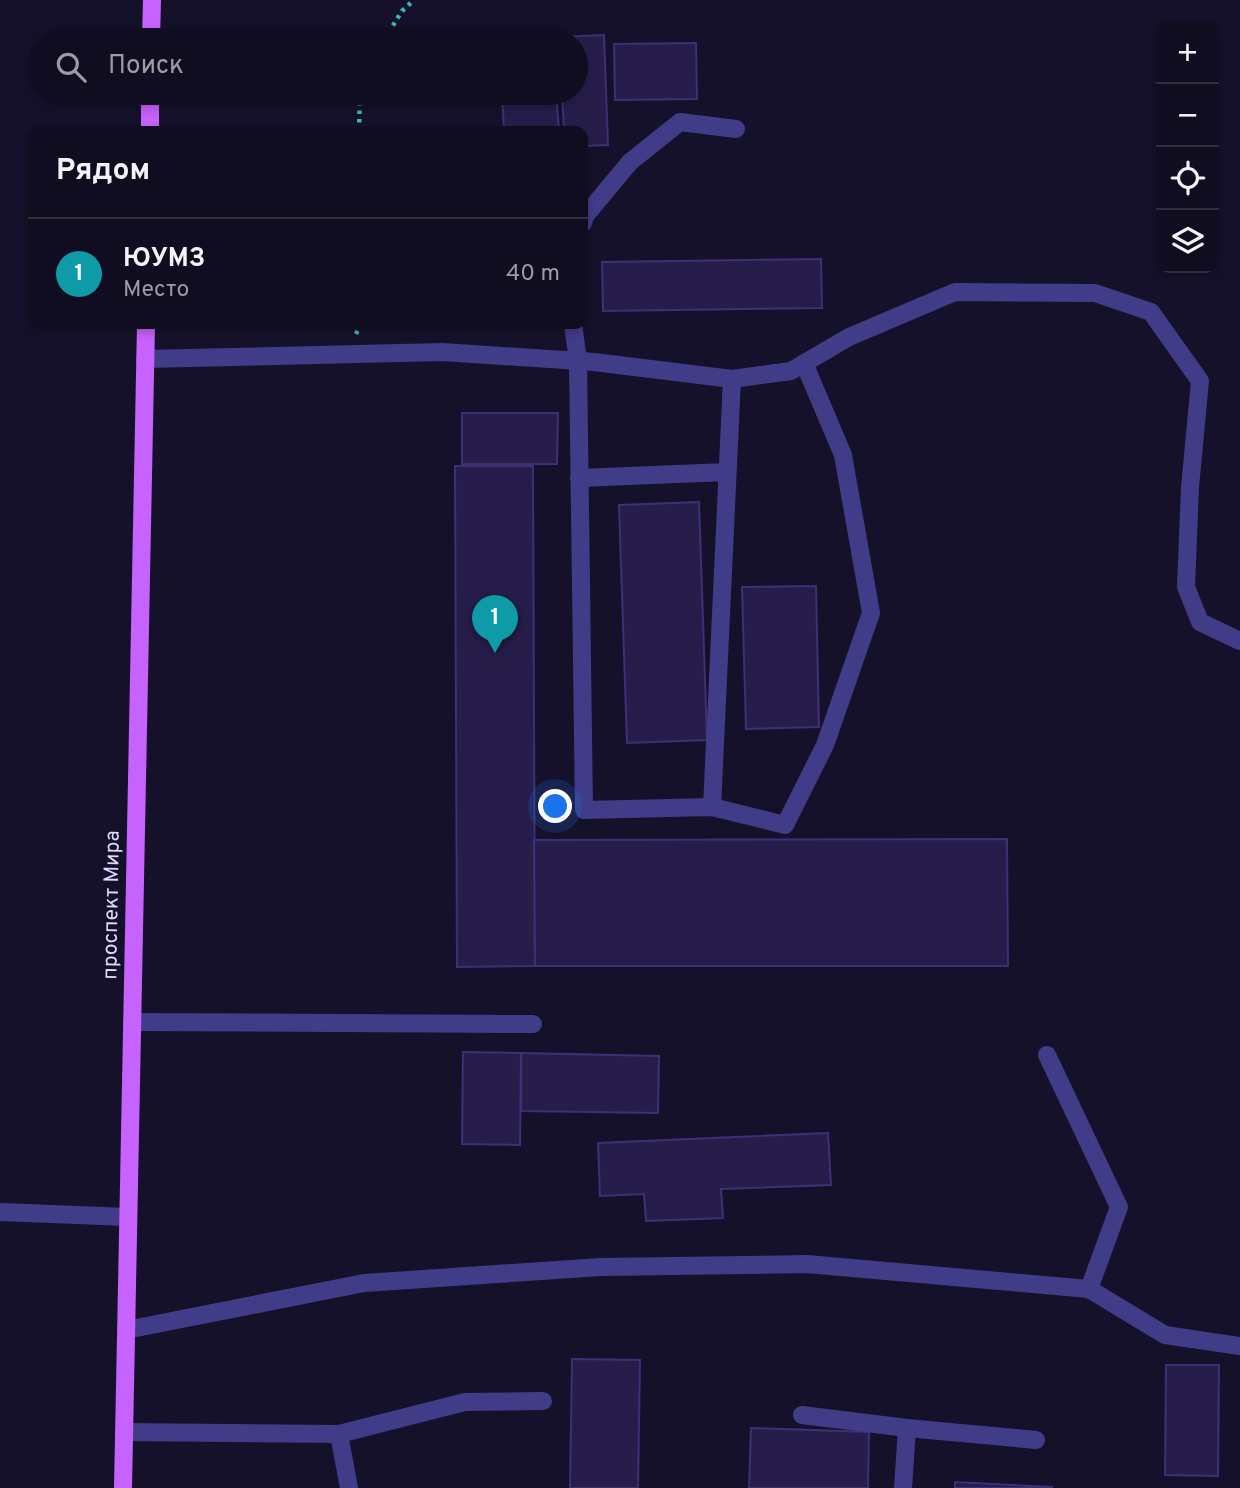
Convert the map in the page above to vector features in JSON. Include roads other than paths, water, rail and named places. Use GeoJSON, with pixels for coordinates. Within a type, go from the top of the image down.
{"type":"FeatureCollection","features":[{"type":"Feature","properties":{"kind":"main road"},"geometry":{"type":"LineString","coordinates":[[151,28],[152,0]]}},
{"type":"Feature","properties":{"kind":"main road"},"geometry":{"type":"LineString","coordinates":[[150,105],[150,126]]}},
{"type":"Feature","properties":{"kind":"main road","name":"проспект Мира"},"geometry":{"type":"LineString","coordinates":[[123,1488],[146,329]]}},
{"type":"Feature","properties":{"kind":"lane"},"geometry":{"type":"LineString","coordinates":[[588,212],[630,162],[680,122],[736,129]]}},
{"type":"Feature","properties":{"kind":"lane"},"geometry":{"type":"LineString","coordinates":[[145,359],[442,352],[578,361],[732,379],[791,371],[849,337],[955,292],[1095,293],[1151,312],[1200,381],[1190,487],[1186,587],[1200,622],[1240,640]]}},
{"type":"Feature","properties":{"kind":"lane"},"geometry":{"type":"LineString","coordinates":[[574,329],[578,361],[584,810],[712,807],[785,825],[825,745],[871,613],[843,455],[804,363]]}},
{"type":"Feature","properties":{"kind":"lane"},"geometry":{"type":"LineString","coordinates":[[712,807],[732,379]]}},
{"type":"Feature","properties":{"kind":"lane"},"geometry":{"type":"LineString","coordinates":[[579,478],[727,472]]}},
{"type":"Feature","properties":{"kind":"lane"},"geometry":{"type":"LineString","coordinates":[[132,1022],[533,1024]]}},
{"type":"Feature","properties":{"kind":"lane"},"geometry":{"type":"LineString","coordinates":[[1047,1055],[1119,1207],[1089,1289]]}},
{"type":"Feature","properties":{"kind":"lane"},"geometry":{"type":"LineString","coordinates":[[0,1212],[128,1217]]}},
{"type":"Feature","properties":{"kind":"lane"},"geometry":{"type":"LineString","coordinates":[[126,1330],[364,1283],[601,1267],[807,1264],[1089,1289],[1165,1335],[1240,1346]]}},
{"type":"Feature","properties":{"kind":"lane"},"geometry":{"type":"LineString","coordinates":[[124,1432],[339,1434],[466,1402],[543,1401]]}},
{"type":"Feature","properties":{"kind":"lane"},"geometry":{"type":"LineString","coordinates":[[802,1415],[1036,1440]]}},
{"type":"Feature","properties":{"kind":"lane"},"geometry":{"type":"LineString","coordinates":[[903,1488],[907,1428]]}},
{"type":"Feature","properties":{"kind":"lane"},"geometry":{"type":"LineString","coordinates":[[339,1434],[349,1488]]}},
{"type":"Feature","properties":{"kind":"place","name":"ЮУМЗ"},"geometry":{"type":"Point","coordinates":[495,653]}}]}
